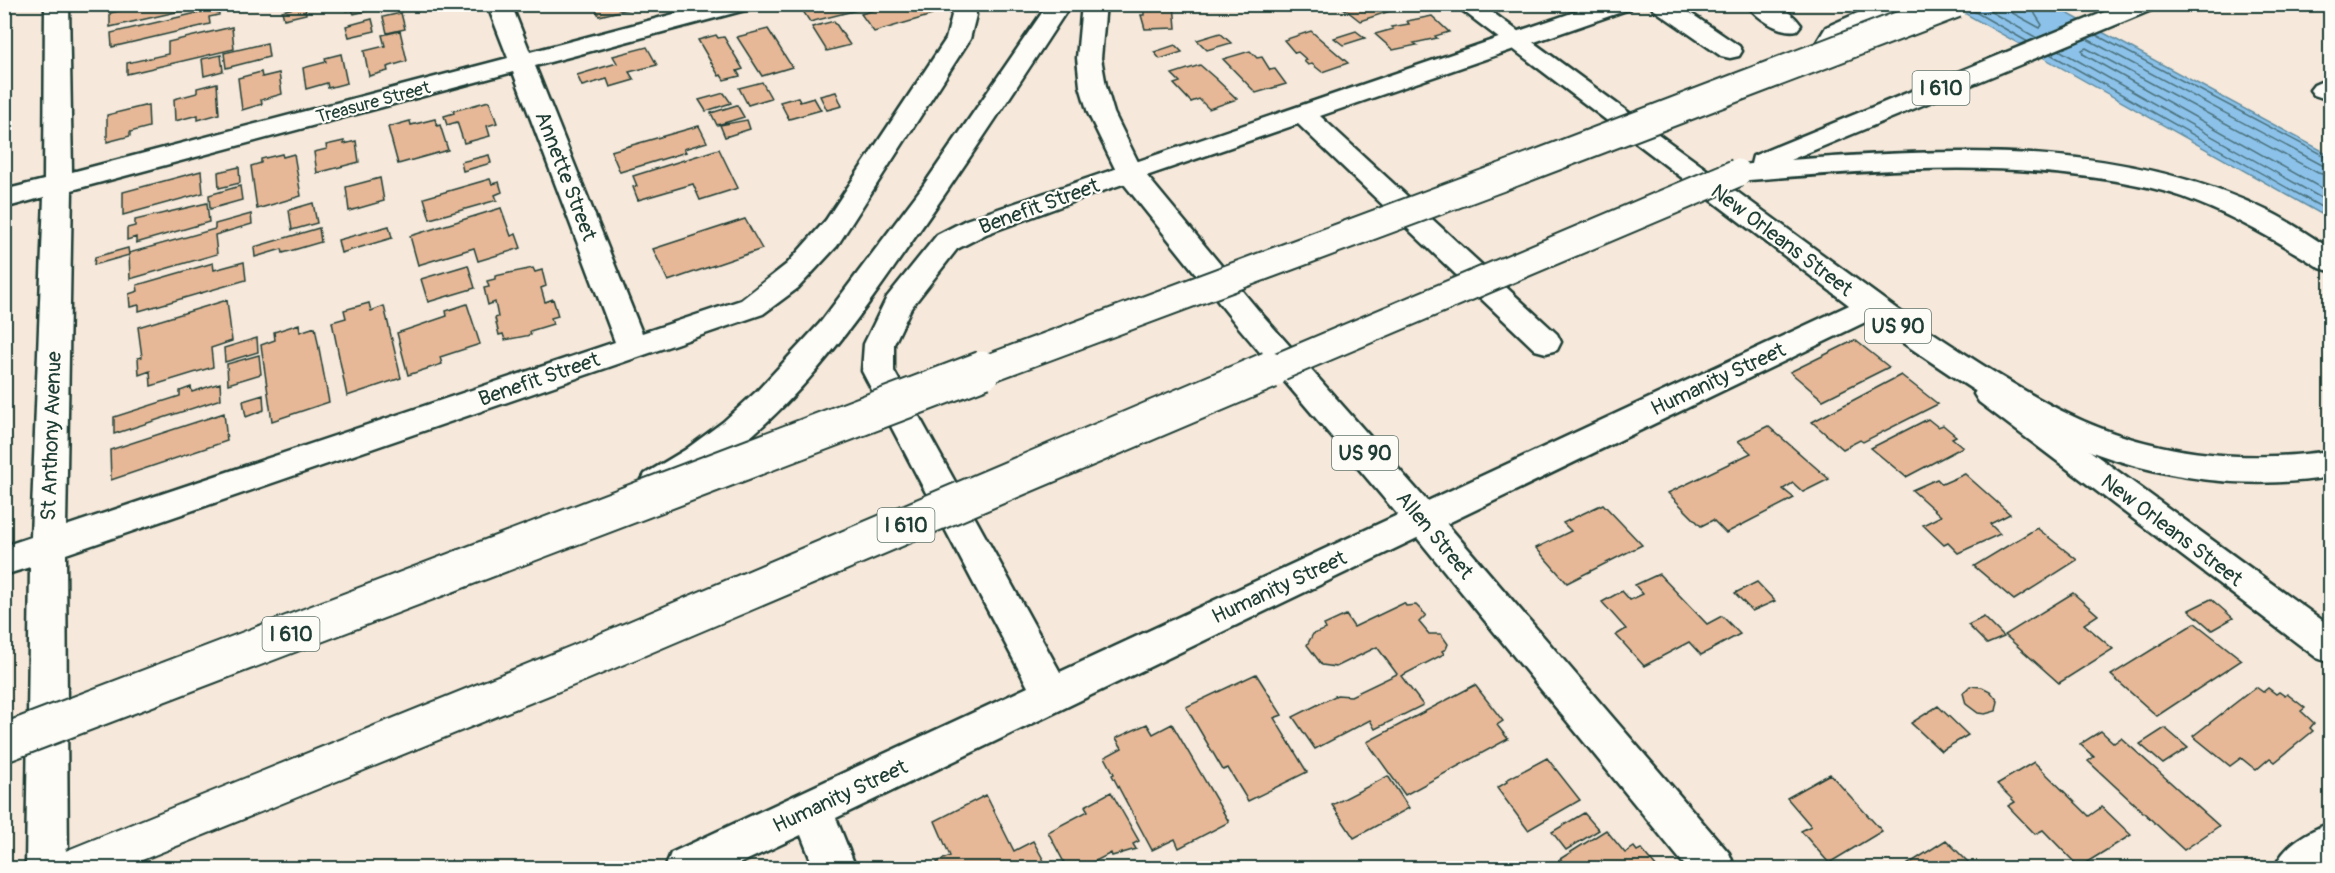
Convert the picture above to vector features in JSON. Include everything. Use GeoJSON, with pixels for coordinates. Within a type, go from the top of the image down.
{"type":"FeatureCollection","features":[{"type":"Feature","properties":{"kind":"main road","name":"St Anthony Avenue"},"geometry":{"type":"LineString","coordinates":[[47,868],[48,547],[58,185],[57,4]]}},
{"type":"Feature","properties":{"kind":"main road","name":"Annette Street"},"geometry":{"type":"LineString","coordinates":[[499,4],[632,347]]}},
{"type":"Feature","properties":{"kind":"main road","name":"Treasure Street"},"geometry":{"type":"LineString","coordinates":[[4,199],[741,4]]}},
{"type":"Feature","properties":{"kind":"main road","name":"Benefit Street"},"geometry":{"type":"LineString","coordinates":[[4,561],[752,307],[796,275],[815,256],[837,227],[957,39],[964,15],[961,4]]}},
{"type":"Feature","properties":{"kind":"main road"},"geometry":{"type":"LineString","coordinates":[[577,524],[684,468],[733,433],[775,395],[852,306],[975,131],[1060,4]]}},
{"type":"Feature","properties":{"kind":"main road","name":"Allen Street"},"geometry":{"type":"LineString","coordinates":[[1094,4],[1089,58],[1094,86],[1101,112],[1130,173],[1247,317],[1422,519],[1714,868]]}},
{"type":"Feature","properties":{"kind":"main road","name":"New Orleans Street"},"geometry":{"type":"LineString","coordinates":[[1465,4],[2331,647]]}},
{"type":"Feature","properties":{"kind":"main road","name":"Benefit Street"},"geometry":{"type":"LineString","coordinates":[[1052,695],[878,371],[879,344],[898,304],[947,242],[976,227],[1622,4]]}},
{"type":"Feature","properties":{"kind":"main road"},"geometry":{"type":"LineString","coordinates":[[1661,4],[1730,51]]}},
{"type":"Feature","properties":{"kind":"main road"},"geometry":{"type":"LineString","coordinates":[[1758,4],[1789,25]]}},
{"type":"Feature","properties":{"kind":"main road"},"geometry":{"type":"LineString","coordinates":[[1821,55],[1835,32],[1899,4]]}},
{"type":"Feature","properties":{"kind":"main road","name":"I 610"},"geometry":{"type":"LineString","coordinates":[[4,743],[1168,300],[1510,174],[1956,4]]}},
{"type":"Feature","properties":{"kind":"main road","name":"I 610"},"geometry":{"type":"LineString","coordinates":[[73,868],[579,663],[1737,173],[2146,4]]}},
{"type":"Feature","properties":{"kind":"main road"},"geometry":{"type":"LineString","coordinates":[[1303,114],[1546,342]]}},
{"type":"Feature","properties":{"kind":"main road"},"geometry":{"type":"LineString","coordinates":[[1737,173],[1962,158],[2050,162],[2099,168],[2157,181],[2218,200],[2269,222],[2331,261]]}},
{"type":"Feature","properties":{"kind":"main road"},"geometry":{"type":"LineString","coordinates":[[1871,307],[2026,406],[2097,441],[2181,463],[2238,472],[2301,471],[2331,464]]}},
{"type":"Feature","properties":{"kind":"main road","name":"Humanity Street"},"geometry":{"type":"LineString","coordinates":[[686,868],[1871,307]]}},
{"type":"Feature","properties":{"kind":"main road"},"geometry":{"type":"LineString","coordinates":[[812,809],[835,868]]}},
{"type":"Feature","properties":{"kind":"main road"},"geometry":{"type":"LineString","coordinates":[[2296,868],[2331,843]]}},
{"type":"Feature","properties":{"kind":"water"},"geometry":{"type":"Polygon","coordinates":[[[1950,5],[2052,5],[2330,155],[2330,219],[1950,5]]]}},
{"type":"Feature","properties":{"kind":"building"},"geometry":{"type":"Polygon","coordinates":[[[148,4],[207,5],[110,27],[110,13],[148,4]]]}},
{"type":"Feature","properties":{"kind":"building"},"geometry":{"type":"Polygon","coordinates":[[[344,4],[395,4],[354,14],[352,10],[346,11],[344,4]]]}},
{"type":"Feature","properties":{"kind":"building"},"geometry":{"type":"Polygon","coordinates":[[[594,4],[626,4],[628,9],[599,16],[594,4]]]}},
{"type":"Feature","properties":{"kind":"building"},"geometry":{"type":"Polygon","coordinates":[[[813,4],[853,4],[857,10],[810,22],[801,8],[813,4]]]}},
{"type":"Feature","properties":{"kind":"building"},"geometry":{"type":"Polygon","coordinates":[[[894,4],[925,4],[932,15],[874,32],[861,14],[894,4]]]}},
{"type":"Feature","properties":{"kind":"building"},"geometry":{"type":"Polygon","coordinates":[[[1140,4],[1174,4],[1176,28],[1145,29],[1141,15],[1144,15],[1144,7],[1140,7],[1140,4]]]}},
{"type":"Feature","properties":{"kind":"building"},"geometry":{"type":"Polygon","coordinates":[[[1349,4],[1411,4],[1360,21],[1342,7],[1349,4]]]}},
{"type":"Feature","properties":{"kind":"building"},"geometry":{"type":"Polygon","coordinates":[[[305,5],[306,14],[284,19],[282,11],[305,5]]]}},
{"type":"Feature","properties":{"kind":"building"},"geometry":{"type":"Polygon","coordinates":[[[218,8],[219,15],[209,17],[210,24],[112,47],[111,33],[218,8]]]}},
{"type":"Feature","properties":{"kind":"building"},"geometry":{"type":"Polygon","coordinates":[[[401,13],[405,29],[387,33],[383,17],[401,13]]]}},
{"type":"Feature","properties":{"kind":"building"},"geometry":{"type":"Polygon","coordinates":[[[1432,16],[1449,32],[1435,36],[1437,38],[1414,43],[1417,45],[1393,50],[1375,34],[1393,29],[1391,27],[1409,24],[1407,21],[1432,16]]]}},
{"type":"Feature","properties":{"kind":"building"},"geometry":{"type":"Polygon","coordinates":[[[372,19],[375,31],[349,37],[346,26],[372,19]]]}},
{"type":"Feature","properties":{"kind":"building"},"geometry":{"type":"Polygon","coordinates":[[[834,21],[850,45],[827,51],[812,27],[834,21]]]}},
{"type":"Feature","properties":{"kind":"building"},"geometry":{"type":"Polygon","coordinates":[[[232,27],[234,49],[127,74],[127,63],[168,54],[168,42],[232,27]]]}},
{"type":"Feature","properties":{"kind":"building"},"geometry":{"type":"Polygon","coordinates":[[[768,29],[792,67],[762,76],[737,37],[768,29]]]}},
{"type":"Feature","properties":{"kind":"building"},"geometry":{"type":"Polygon","coordinates":[[[400,31],[407,61],[387,67],[388,71],[369,76],[364,51],[385,46],[382,35],[400,31]]]}},
{"type":"Feature","properties":{"kind":"building"},"geometry":{"type":"Polygon","coordinates":[[[1311,31],[1348,63],[1322,72],[1312,64],[1308,65],[1304,61],[1307,60],[1298,52],[1295,53],[1284,40],[1311,31]]]}},
{"type":"Feature","properties":{"kind":"building"},"geometry":{"type":"Polygon","coordinates":[[[1356,31],[1365,38],[1343,45],[1334,38],[1356,31]]]}},
{"type":"Feature","properties":{"kind":"building"},"geometry":{"type":"Polygon","coordinates":[[[1220,33],[1231,43],[1207,50],[1197,40],[1220,33]]]}},
{"type":"Feature","properties":{"kind":"building"},"geometry":{"type":"Polygon","coordinates":[[[716,35],[718,38],[724,37],[743,69],[737,71],[740,76],[724,80],[721,75],[719,76],[698,40],[716,35]]]}},
{"type":"Feature","properties":{"kind":"building"},"geometry":{"type":"Polygon","coordinates":[[[267,43],[269,57],[226,68],[224,53],[267,43]]]}},
{"type":"Feature","properties":{"kind":"building"},"geometry":{"type":"Polygon","coordinates":[[[1175,45],[1182,52],[1160,59],[1154,52],[1175,45]]]}},
{"type":"Feature","properties":{"kind":"building"},"geometry":{"type":"Polygon","coordinates":[[[647,47],[657,65],[629,72],[634,80],[610,87],[607,79],[582,86],[577,75],[617,63],[613,56],[647,47]]]}},
{"type":"Feature","properties":{"kind":"building"},"geometry":{"type":"Polygon","coordinates":[[[1250,51],[1257,58],[1262,57],[1270,70],[1275,69],[1286,84],[1256,93],[1223,59],[1250,51]]]}},
{"type":"Feature","properties":{"kind":"building"},"geometry":{"type":"Polygon","coordinates":[[[341,54],[347,83],[328,88],[327,83],[306,89],[303,68],[326,62],[325,58],[341,54]]]}},
{"type":"Feature","properties":{"kind":"building"},"geometry":{"type":"Polygon","coordinates":[[[221,55],[223,71],[204,76],[202,59],[221,55]]]}},
{"type":"Feature","properties":{"kind":"building"},"geometry":{"type":"Polygon","coordinates":[[[1200,65],[1237,99],[1209,109],[1199,99],[1191,102],[1174,84],[1180,82],[1172,74],[1200,65]]]}},
{"type":"Feature","properties":{"kind":"building"},"geometry":{"type":"Polygon","coordinates":[[[261,72],[262,77],[279,73],[282,94],[261,100],[262,104],[242,110],[238,78],[261,72]]]}},
{"type":"Feature","properties":{"kind":"building"},"geometry":{"type":"Polygon","coordinates":[[[762,82],[771,98],[748,105],[739,88],[762,82]]]}},
{"type":"Feature","properties":{"kind":"building"},"geometry":{"type":"Polygon","coordinates":[[[217,83],[219,114],[198,120],[198,115],[175,121],[174,99],[197,93],[197,88],[217,83]]]}},
{"type":"Feature","properties":{"kind":"building"},"geometry":{"type":"Polygon","coordinates":[[[836,92],[842,106],[827,110],[820,96],[836,92]]]}},
{"type":"Feature","properties":{"kind":"building"},"geometry":{"type":"Polygon","coordinates":[[[724,93],[731,103],[706,111],[699,100],[724,93]]]}},
{"type":"Feature","properties":{"kind":"building"},"geometry":{"type":"Polygon","coordinates":[[[798,97],[800,102],[814,98],[821,110],[789,119],[780,102],[798,97]]]}},
{"type":"Feature","properties":{"kind":"building"},"geometry":{"type":"Polygon","coordinates":[[[489,101],[497,123],[487,126],[490,136],[464,143],[457,122],[447,125],[444,116],[454,113],[453,111],[489,101]]]}},
{"type":"Feature","properties":{"kind":"building"},"geometry":{"type":"Polygon","coordinates":[[[148,105],[149,127],[130,132],[130,136],[107,142],[107,115],[148,105]]]}},
{"type":"Feature","properties":{"kind":"building"},"geometry":{"type":"Polygon","coordinates":[[[737,105],[744,117],[717,125],[711,113],[737,105]]]}},
{"type":"Feature","properties":{"kind":"building"},"geometry":{"type":"Polygon","coordinates":[[[435,119],[437,126],[440,125],[448,150],[398,164],[388,127],[410,121],[411,125],[435,119]]]}},
{"type":"Feature","properties":{"kind":"building"},"geometry":{"type":"Polygon","coordinates":[[[747,120],[750,129],[725,137],[720,125],[747,120]]]}},
{"type":"Feature","properties":{"kind":"building"},"geometry":{"type":"Polygon","coordinates":[[[699,126],[707,142],[684,149],[686,152],[620,172],[611,151],[699,126]]]}},
{"type":"Feature","properties":{"kind":"building"},"geometry":{"type":"Polygon","coordinates":[[[344,141],[344,144],[356,141],[359,162],[317,173],[314,152],[327,149],[326,145],[344,141]]]}},
{"type":"Feature","properties":{"kind":"building"},"geometry":{"type":"Polygon","coordinates":[[[719,149],[738,188],[700,200],[693,184],[638,200],[633,187],[637,186],[633,176],[719,149]]]}},
{"type":"Feature","properties":{"kind":"building"},"geometry":{"type":"Polygon","coordinates":[[[282,154],[283,157],[294,154],[301,196],[257,209],[251,166],[261,163],[261,159],[282,154]]]}},
{"type":"Feature","properties":{"kind":"building"},"geometry":{"type":"Polygon","coordinates":[[[489,155],[491,163],[463,171],[461,162],[489,155]]]}},
{"type":"Feature","properties":{"kind":"building"},"geometry":{"type":"Polygon","coordinates":[[[239,167],[240,183],[219,188],[218,172],[239,167]]]}},
{"type":"Feature","properties":{"kind":"building"},"geometry":{"type":"Polygon","coordinates":[[[201,171],[203,193],[123,215],[123,192],[201,171]]]}},
{"type":"Feature","properties":{"kind":"building"},"geometry":{"type":"Polygon","coordinates":[[[380,178],[384,201],[349,211],[346,187],[380,178]]]}},
{"type":"Feature","properties":{"kind":"building"},"geometry":{"type":"Polygon","coordinates":[[[490,179],[492,184],[499,182],[502,192],[495,195],[497,200],[430,219],[424,198],[490,179]]]}},
{"type":"Feature","properties":{"kind":"building"},"geometry":{"type":"Polygon","coordinates":[[[240,186],[242,200],[210,209],[209,195],[240,186]]]}},
{"type":"Feature","properties":{"kind":"building"},"geometry":{"type":"Polygon","coordinates":[[[207,203],[209,222],[136,243],[136,237],[127,240],[127,228],[135,226],[135,220],[207,203]]]}},
{"type":"Feature","properties":{"kind":"building"},"geometry":{"type":"Polygon","coordinates":[[[313,203],[317,223],[292,230],[289,210],[313,203]]]}},
{"type":"Feature","properties":{"kind":"building"},"geometry":{"type":"Polygon","coordinates":[[[501,208],[511,236],[516,234],[521,248],[478,261],[474,248],[418,265],[410,236],[501,208]]]}},
{"type":"Feature","properties":{"kind":"building"},"geometry":{"type":"Polygon","coordinates":[[[251,214],[252,224],[215,235],[217,254],[130,279],[129,253],[215,229],[215,224],[251,214]]]}},
{"type":"Feature","properties":{"kind":"building"},"geometry":{"type":"Polygon","coordinates":[[[745,219],[762,249],[668,281],[653,249],[745,219]]]}},
{"type":"Feature","properties":{"kind":"building"},"geometry":{"type":"Polygon","coordinates":[[[389,226],[392,238],[341,253],[338,240],[389,226]]]}},
{"type":"Feature","properties":{"kind":"building"},"geometry":{"type":"Polygon","coordinates":[[[319,228],[321,242],[283,253],[282,249],[255,257],[254,247],[319,228]]]}},
{"type":"Feature","properties":{"kind":"building"},"geometry":{"type":"Polygon","coordinates":[[[128,248],[129,255],[94,265],[95,257],[128,248]]]}},
{"type":"Feature","properties":{"kind":"building"},"geometry":{"type":"Polygon","coordinates":[[[244,262],[246,280],[139,311],[139,305],[130,307],[129,294],[138,291],[137,285],[213,263],[214,270],[244,262]]]}},
{"type":"Feature","properties":{"kind":"building"},"geometry":{"type":"Polygon","coordinates":[[[468,265],[475,288],[428,302],[421,279],[468,265]]]}},
{"type":"Feature","properties":{"kind":"building"},"geometry":{"type":"Polygon","coordinates":[[[533,268],[535,272],[542,270],[546,286],[541,288],[545,302],[553,299],[558,316],[551,318],[553,324],[530,331],[531,335],[505,340],[503,334],[499,335],[495,318],[498,317],[495,302],[488,305],[484,288],[489,287],[487,281],[495,279],[495,276],[533,268]]]}},
{"type":"Feature","properties":{"kind":"building"},"geometry":{"type":"Polygon","coordinates":[[[227,300],[232,341],[211,348],[213,367],[151,386],[150,371],[139,375],[138,358],[142,357],[138,327],[227,300]]]}},
{"type":"Feature","properties":{"kind":"building"},"geometry":{"type":"Polygon","coordinates":[[[369,303],[371,311],[384,306],[401,378],[347,396],[332,322],[346,318],[344,310],[369,303]]]}},
{"type":"Feature","properties":{"kind":"building"},"geometry":{"type":"Polygon","coordinates":[[[467,304],[480,344],[440,357],[442,364],[408,375],[397,333],[447,316],[446,311],[467,304]]]}},
{"type":"Feature","properties":{"kind":"building"},"geometry":{"type":"Polygon","coordinates":[[[299,324],[300,332],[315,327],[329,402],[272,421],[261,345],[275,340],[274,332],[299,324]]]}},
{"type":"Feature","properties":{"kind":"building"},"geometry":{"type":"Polygon","coordinates":[[[257,338],[258,352],[225,362],[224,348],[257,338]]]}},
{"type":"Feature","properties":{"kind":"building"},"geometry":{"type":"Polygon","coordinates":[[[1855,340],[1889,367],[1823,400],[1790,372],[1855,340]]]}},
{"type":"Feature","properties":{"kind":"building"},"geometry":{"type":"Polygon","coordinates":[[[259,355],[261,374],[228,384],[227,364],[259,355]]]}},
{"type":"Feature","properties":{"kind":"building"},"geometry":{"type":"Polygon","coordinates":[[[1901,375],[1938,404],[1863,442],[1860,440],[1843,449],[1812,422],[1901,375]]]}},
{"type":"Feature","properties":{"kind":"building"},"geometry":{"type":"Polygon","coordinates":[[[220,383],[221,399],[114,434],[114,417],[180,396],[180,391],[191,387],[192,392],[220,383]]]}},
{"type":"Feature","properties":{"kind":"building"},"geometry":{"type":"Polygon","coordinates":[[[263,395],[264,410],[246,417],[243,401],[263,395]]]}},
{"type":"Feature","properties":{"kind":"building"},"geometry":{"type":"Polygon","coordinates":[[[224,413],[227,441],[111,480],[110,450],[224,413]]]}},
{"type":"Feature","properties":{"kind":"building"},"geometry":{"type":"Polygon","coordinates":[[[1928,419],[1938,427],[1943,425],[1956,436],[1952,438],[1963,447],[1906,477],[1871,448],[1928,419]]]}},
{"type":"Feature","properties":{"kind":"building"},"geometry":{"type":"Polygon","coordinates":[[[1768,426],[1829,479],[1803,492],[1793,483],[1783,489],[1794,498],[1726,533],[1713,520],[1701,526],[1668,493],[1751,453],[1738,441],[1768,426]]]}},
{"type":"Feature","properties":{"kind":"building"},"geometry":{"type":"Polygon","coordinates":[[[1965,474],[2010,514],[1990,524],[2000,534],[1958,553],[1948,543],[1944,545],[1923,525],[1941,516],[1912,490],[1937,479],[1942,484],[1965,474]]]}},
{"type":"Feature","properties":{"kind":"building"},"geometry":{"type":"Polygon","coordinates":[[[1603,504],[1642,545],[1567,583],[1536,548],[1571,531],[1563,523],[1603,504]]]}},
{"type":"Feature","properties":{"kind":"building"},"geometry":{"type":"Polygon","coordinates":[[[2037,528],[2077,560],[2014,600],[1974,566],[2037,528]]]}},
{"type":"Feature","properties":{"kind":"building"},"geometry":{"type":"Polygon","coordinates":[[[1659,574],[1707,624],[1722,616],[1740,634],[1701,655],[1689,642],[1644,666],[1616,635],[1626,629],[1602,602],[1622,591],[1630,600],[1643,594],[1635,585],[1659,574]]]}},
{"type":"Feature","properties":{"kind":"building"},"geometry":{"type":"Polygon","coordinates":[[[1757,582],[1775,601],[1752,611],[1735,593],[1757,582]]]}},
{"type":"Feature","properties":{"kind":"building"},"geometry":{"type":"Polygon","coordinates":[[[2073,593],[2098,615],[2084,624],[2113,649],[2059,683],[2005,635],[2073,593]]]}},
{"type":"Feature","properties":{"kind":"building"},"geometry":{"type":"Polygon","coordinates":[[[2211,599],[2233,618],[2212,630],[2189,610],[2211,599]]]}},
{"type":"Feature","properties":{"kind":"building"},"geometry":{"type":"Polygon","coordinates":[[[1404,603],[1406,606],[1416,605],[1426,615],[1419,622],[1429,634],[1441,634],[1448,644],[1442,651],[1444,654],[1401,676],[1423,705],[1375,729],[1370,720],[1315,749],[1293,717],[1337,695],[1351,696],[1397,674],[1377,647],[1336,667],[1322,665],[1307,645],[1313,634],[1326,629],[1324,625],[1346,615],[1354,627],[1404,603]]]}},
{"type":"Feature","properties":{"kind":"building"},"geometry":{"type":"Polygon","coordinates":[[[1984,617],[2004,637],[1987,644],[1968,625],[1984,617]]]}},
{"type":"Feature","properties":{"kind":"building"},"geometry":{"type":"Polygon","coordinates":[[[2195,623],[2242,660],[2157,716],[2111,675],[2195,623]]]}},
{"type":"Feature","properties":{"kind":"building"},"geometry":{"type":"Polygon","coordinates":[[[1256,674],[1282,715],[1274,718],[1307,772],[1248,801],[1228,768],[1223,770],[1186,707],[1256,674]]]}},
{"type":"Feature","properties":{"kind":"building"},"geometry":{"type":"Polygon","coordinates":[[[1475,685],[1503,721],[1497,725],[1508,739],[1405,795],[1367,742],[1475,685]]]}},
{"type":"Feature","properties":{"kind":"building"},"geometry":{"type":"Polygon","coordinates":[[[1970,686],[1982,687],[1990,691],[1998,701],[1996,711],[1978,713],[1966,704],[1963,693],[1970,686]]]}},
{"type":"Feature","properties":{"kind":"building"},"geometry":{"type":"Polygon","coordinates":[[[2256,687],[2263,692],[2268,688],[2276,694],[2279,692],[2285,696],[2287,694],[2305,708],[2301,711],[2314,723],[2310,728],[2313,731],[2275,762],[2270,758],[2256,770],[2241,758],[2230,766],[2193,736],[2256,687]]]}},
{"type":"Feature","properties":{"kind":"building"},"geometry":{"type":"Polygon","coordinates":[[[1938,706],[1968,735],[1941,751],[1911,723],[1938,706]]]}},
{"type":"Feature","properties":{"kind":"building"},"geometry":{"type":"Polygon","coordinates":[[[1147,724],[1153,734],[1172,724],[1229,822],[1179,848],[1175,839],[1152,850],[1112,775],[1114,774],[1105,757],[1122,748],[1116,738],[1147,724]]]}},
{"type":"Feature","properties":{"kind":"building"},"geometry":{"type":"Polygon","coordinates":[[[2165,728],[2188,748],[2163,764],[2140,744],[2165,728]]]}},
{"type":"Feature","properties":{"kind":"building"},"geometry":{"type":"Polygon","coordinates":[[[2101,731],[2114,743],[2121,738],[2219,826],[2184,850],[2088,761],[2094,757],[2080,744],[2101,731]]]}},
{"type":"Feature","properties":{"kind":"building"},"geometry":{"type":"Polygon","coordinates":[[[1547,758],[1580,800],[1528,830],[1497,788],[1507,782],[1506,780],[1547,758]]]}},
{"type":"Feature","properties":{"kind":"building"},"geometry":{"type":"Polygon","coordinates":[[[2034,762],[2089,816],[2102,807],[2131,835],[2079,867],[2043,830],[2035,834],[2008,806],[2015,802],[1997,784],[2034,762]]]}},
{"type":"Feature","properties":{"kind":"building"},"geometry":{"type":"Polygon","coordinates":[[[1830,774],[1882,831],[1829,863],[1801,831],[1811,826],[1787,798],[1830,774]]]}},
{"type":"Feature","properties":{"kind":"building"},"geometry":{"type":"Polygon","coordinates":[[[1388,776],[1409,808],[1354,838],[1332,805],[1388,776]]]}},
{"type":"Feature","properties":{"kind":"building"},"geometry":{"type":"Polygon","coordinates":[[[1111,792],[1139,841],[1133,844],[1136,849],[1112,856],[1111,853],[1082,868],[1067,868],[1048,832],[1088,811],[1085,806],[1111,792]]]}},
{"type":"Feature","properties":{"kind":"building"},"geometry":{"type":"Polygon","coordinates":[[[986,795],[1014,851],[1033,841],[1048,868],[940,868],[937,862],[950,856],[935,821],[986,795]]]}},
{"type":"Feature","properties":{"kind":"building"},"geometry":{"type":"Polygon","coordinates":[[[1584,813],[1599,830],[1566,850],[1552,832],[1584,813]]]}},
{"type":"Feature","properties":{"kind":"building"},"geometry":{"type":"Polygon","coordinates":[[[1606,830],[1625,853],[1634,847],[1637,851],[1641,849],[1657,868],[1553,867],[1562,861],[1560,859],[1606,830]]]}},
{"type":"Feature","properties":{"kind":"building"},"geometry":{"type":"Polygon","coordinates":[[[1946,840],[1974,868],[1902,868],[1946,840]]]}}]}
